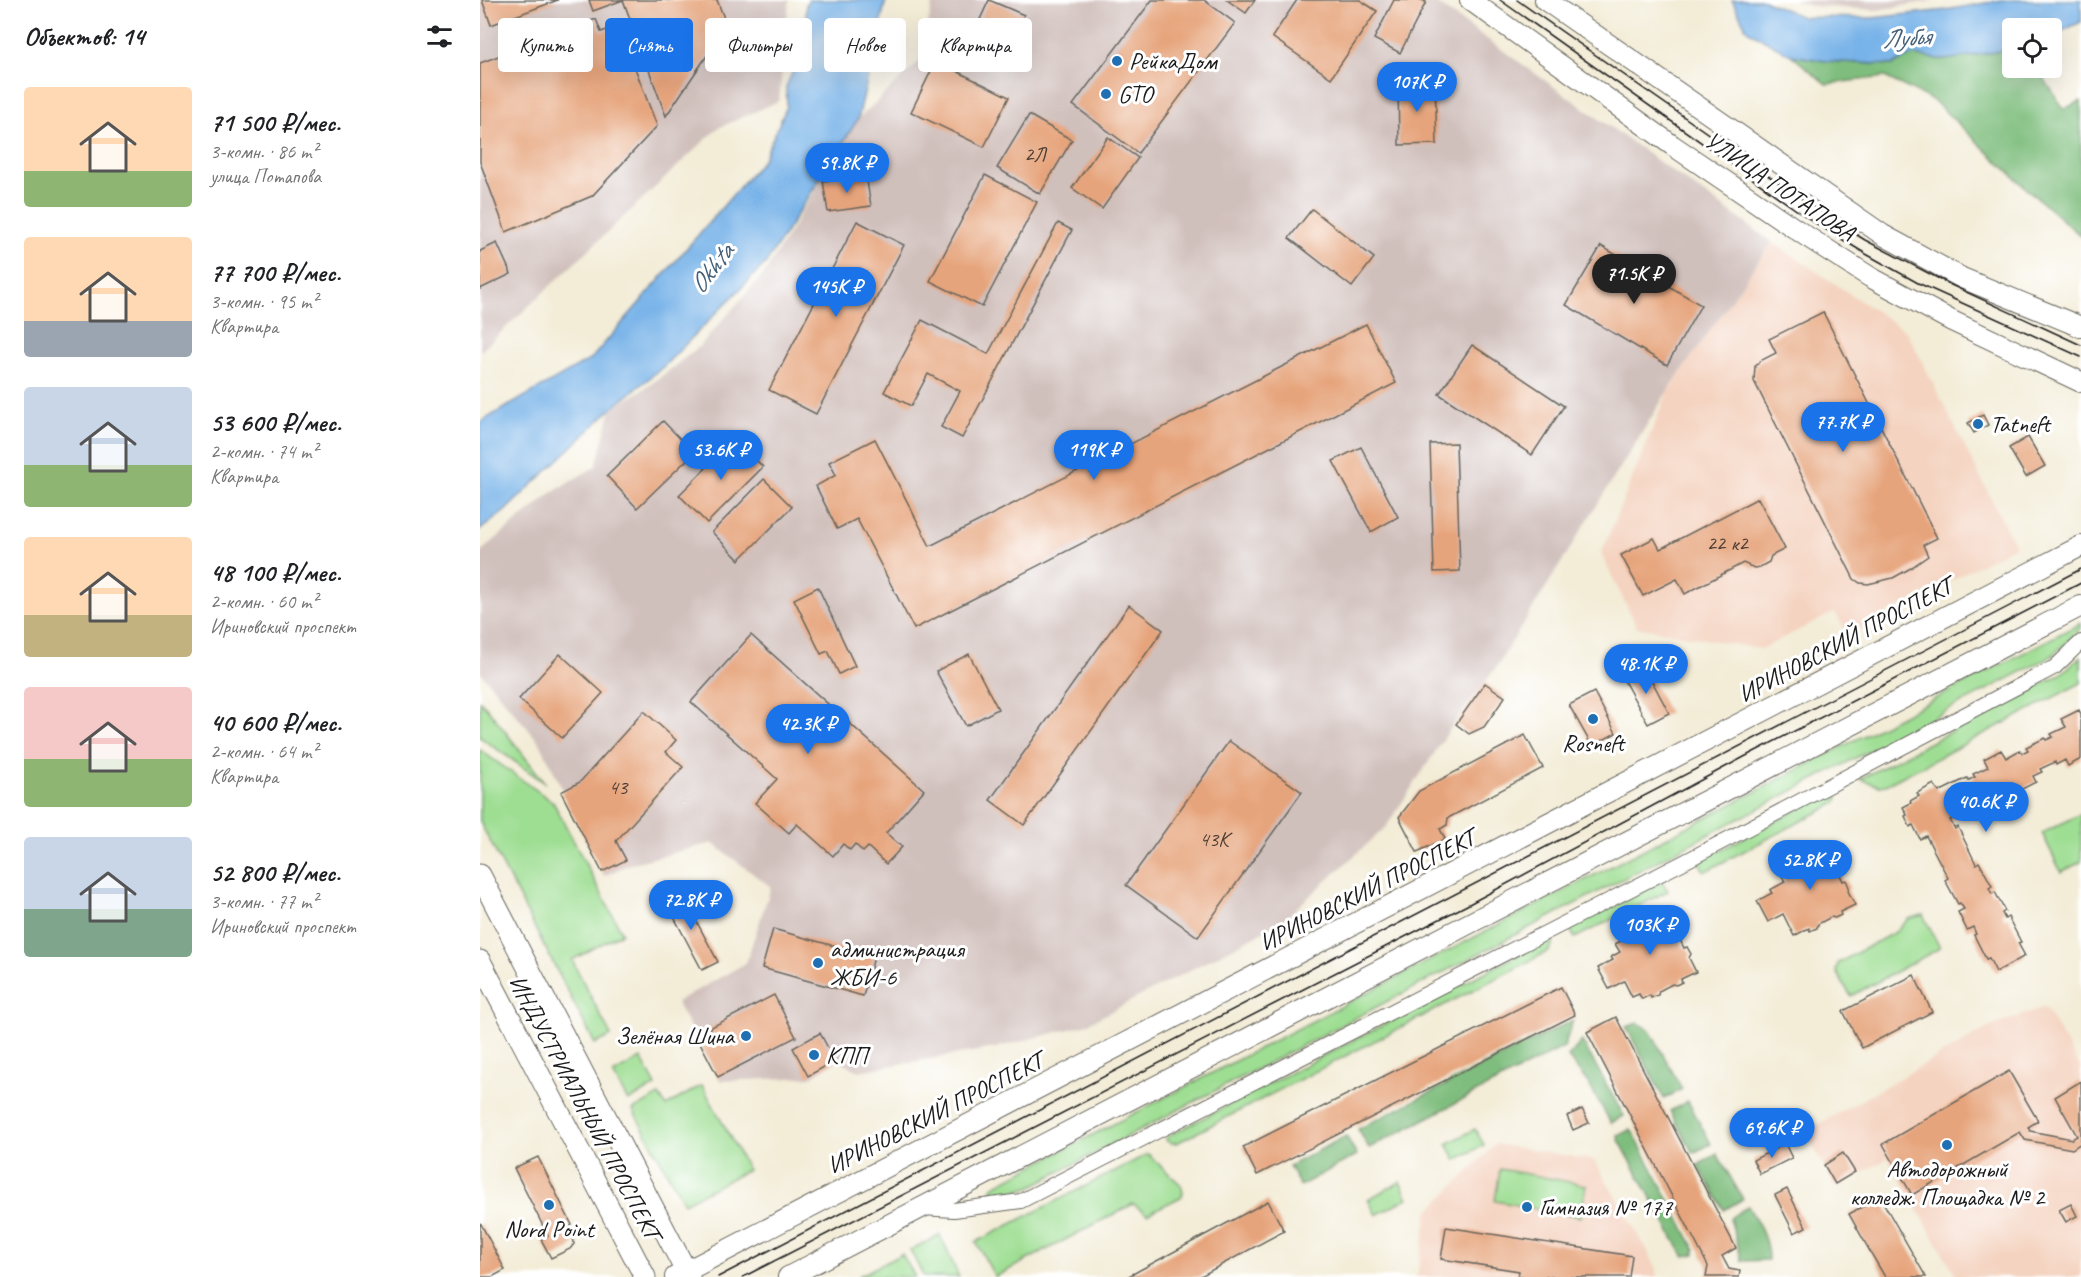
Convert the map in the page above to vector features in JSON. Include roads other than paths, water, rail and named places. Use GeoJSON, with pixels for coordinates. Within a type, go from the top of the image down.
{"type":"FeatureCollection","features":[{"type":"Feature","properties":{"kind":"main road","name":"УЛИЦА ПОТАПОВА"},"geometry":{"type":"LineString","coordinates":[[1470,0],[1672,145],[1793,228],[1860,270],[1943,317],[2081,382]]}},
{"type":"Feature","properties":{"kind":"main road","name":"УЛИЦА ПОТАПОВА"},"geometry":{"type":"LineString","coordinates":[[1545,0],[1883,235],[1962,278],[2081,327]]}},
{"type":"Feature","properties":{"kind":"main road","name":"ИРИНОВСКИЙ ПРОСПЕКТ"},"geometry":{"type":"LineString","coordinates":[[683,1275],[2081,546]]}},
{"type":"Feature","properties":{"kind":"main road"},"geometry":{"type":"LineString","coordinates":[[788,1277],[2081,606]]}},
{"type":"Feature","properties":{"kind":"main road","name":"ИНДУСТРИАЛЬНЫЙ ПРОСПЕКТ"},"geometry":{"type":"LineString","coordinates":[[480,875],[683,1275]]}},
{"type":"Feature","properties":{"kind":"main road","name":"ИНДУСТРИАЛЬНЫЙ ПРОСПЕКТ"},"geometry":{"type":"LineString","coordinates":[[480,961],[645,1277]]}},
{"type":"Feature","properties":{"kind":"street"},"geometry":{"type":"LineString","coordinates":[[920,1208],[954,1210],[1021,1201],[1640,884],[2055,667],[2081,642]]}},
{"type":"Feature","properties":{"kind":"water","name":"Okhta"},"geometry":{"type":"Polygon","coordinates":[[[808,0],[886,0],[882,18],[824,18],[824,72],[869,72],[858,119],[767,262],[663,367],[611,409],[504,512],[480,530],[480,422],[591,359],[763,160],[787,106],[786,87],[793,72],[812,72],[812,18],[806,18],[808,0]]]}},
{"type":"Feature","properties":{"kind":"water","name":"Лубья"},"geometry":{"type":"Polygon","coordinates":[[[1732,0],[1764,0],[1802,17],[1872,18],[1946,10],[2002,0],[2081,0],[2081,22],[2062,31],[2062,18],[2002,18],[2002,51],[1945,60],[1913,55],[1892,65],[1826,61],[1791,55],[1747,30],[1732,0]]]}},
{"type":"Feature","properties":{"kind":"tram line"},"geometry":{"type":"LineString","coordinates":[[1500,0],[1812,221],[1918,283],[2081,357]]}},
{"type":"Feature","properties":{"kind":"tram line"},"geometry":{"type":"LineString","coordinates":[[1517,0],[1820,212],[1865,240],[1951,285],[2081,345]]}},
{"type":"Feature","properties":{"kind":"tram line"},"geometry":{"type":"LineString","coordinates":[[718,1277],[2081,569]]}},
{"type":"Feature","properties":{"kind":"tram line"},"geometry":{"type":"LineString","coordinates":[[743,1277],[1469,904],[1746,756],[2081,583]]}},
{"type":"Feature","properties":{"kind":"place","name":"РейкаДом"},"geometry":{"type":"Point","coordinates":[1117,61]}},
{"type":"Feature","properties":{"kind":"place","name":"GTO"},"geometry":{"type":"Point","coordinates":[1106,94]}},
{"type":"Feature","properties":{"kind":"place","name":"Tatneft"},"geometry":{"type":"Point","coordinates":[1978,424]}},
{"type":"Feature","properties":{"kind":"place","name":"Rosneft"},"geometry":{"type":"Point","coordinates":[1593,719]}},
{"type":"Feature","properties":{"kind":"place","name":"администрация ЖБИ-6"},"geometry":{"type":"Point","coordinates":[818,963]}},
{"type":"Feature","properties":{"kind":"place","name":"Зелёная Шина"},"geometry":{"type":"Point","coordinates":[746,1036]}},
{"type":"Feature","properties":{"kind":"place","name":"КПП"},"geometry":{"type":"Point","coordinates":[814,1055]}},
{"type":"Feature","properties":{"kind":"place","name":"Автодорожный колледж. Площадка № 2"},"geometry":{"type":"Point","coordinates":[1947,1145]}},
{"type":"Feature","properties":{"kind":"place","name":"Nord Point"},"geometry":{"type":"Point","coordinates":[549,1205]}},
{"type":"Feature","properties":{"kind":"place","name":"Гимназия № 177"},"geometry":{"type":"Point","coordinates":[1527,1207]}}]}
